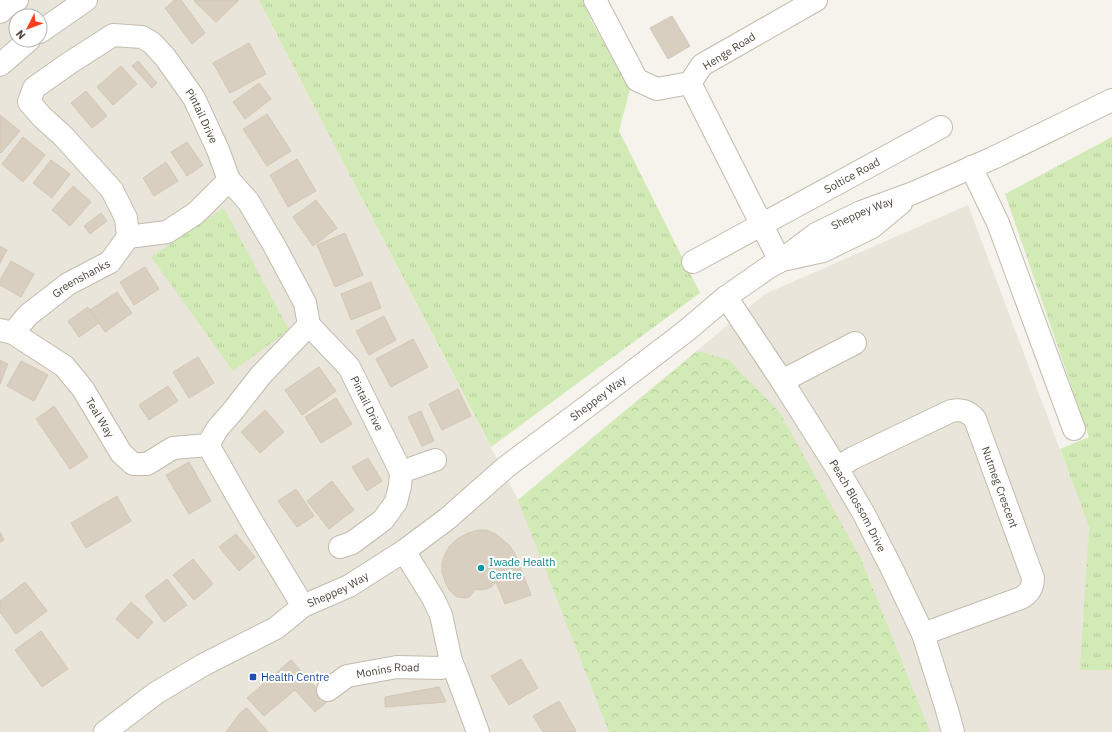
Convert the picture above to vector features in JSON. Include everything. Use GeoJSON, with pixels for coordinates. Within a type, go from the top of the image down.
{"type":"FeatureCollection","features":[{"type":"Feature","properties":{"kind":"street"},"geometry":{"type":"LineString","coordinates":[[0,12],[10,3],[17,0]]}},
{"type":"Feature","properties":{"kind":"street"},"geometry":{"type":"LineString","coordinates":[[48,26],[86,0]]}},
{"type":"Feature","properties":{"kind":"street"},"geometry":{"type":"LineString","coordinates":[[595,0],[637,80],[657,89],[690,83],[780,261]]}},
{"type":"Feature","properties":{"kind":"street","name":"Henge Road"},"geometry":{"type":"LineString","coordinates":[[690,83],[702,65],[802,3]]}},
{"type":"Feature","properties":{"kind":"street","name":"Pintail Drive"},"geometry":{"type":"LineString","coordinates":[[128,238],[126,218],[112,190],[63,136],[42,117],[29,102],[34,88],[113,35],[142,37],[152,43],[165,57],[194,98],[218,150],[229,180],[248,201],[274,245],[305,303],[309,325],[348,367],[401,472]]}},
{"type":"Feature","properties":{"kind":"street"},"geometry":{"type":"LineString","coordinates":[[0,65],[20,48]]}},
{"type":"Feature","properties":{"kind":"street"},"geometry":{"type":"LineString","coordinates":[[1074,429],[1030,282],[998,223],[971,167],[1112,100]]}},
{"type":"Feature","properties":{"kind":"street","name":"Soltice Road"},"geometry":{"type":"LineString","coordinates":[[694,262],[941,127]]}},
{"type":"Feature","properties":{"kind":"street","name":"Sheppey Way"},"geometry":{"type":"LineString","coordinates":[[105,732],[156,693],[203,665],[276,628],[303,606],[349,586],[404,551],[447,519],[506,467],[686,331],[726,297],[769,267],[780,261],[823,252],[872,227],[913,193],[971,167]]}},
{"type":"Feature","properties":{"kind":"street"},"geometry":{"type":"LineString","coordinates":[[128,238],[167,232],[196,213],[229,180]]}},
{"type":"Feature","properties":{"kind":"street","name":"Greenshanks"},"geometry":{"type":"LineString","coordinates":[[6,332],[68,284],[110,262],[128,238]]}},
{"type":"Feature","properties":{"kind":"street","name":"Peach Blossom Drive"},"geometry":{"type":"LineString","coordinates":[[726,297],[782,381],[864,514],[923,634],[953,732]]}},
{"type":"Feature","properties":{"kind":"street"},"geometry":{"type":"LineString","coordinates":[[303,606],[252,522],[208,445],[218,429],[261,375],[309,325]]}},
{"type":"Feature","properties":{"kind":"street","name":"Teal Way"},"geometry":{"type":"LineString","coordinates":[[6,332],[64,366],[83,389],[121,454],[133,464],[147,464],[173,448],[208,445]]}},
{"type":"Feature","properties":{"kind":"street"},"geometry":{"type":"LineString","coordinates":[[782,381],[854,343]]}},
{"type":"Feature","properties":{"kind":"street","name":"Nutmeg Crescent"},"geometry":{"type":"LineString","coordinates":[[837,468],[853,458],[951,411],[965,411],[975,419],[1033,578],[1033,584],[1027,595],[1021,598],[923,634]]}},
{"type":"Feature","properties":{"kind":"street"},"geometry":{"type":"LineString","coordinates":[[340,547],[352,543],[383,520],[396,502],[400,486],[401,472],[435,460]]}},
{"type":"Feature","properties":{"kind":"street"},"geometry":{"type":"LineString","coordinates":[[404,551],[433,598],[440,614],[451,661],[478,732]]}},
{"type":"Feature","properties":{"kind":"street","name":"Monins Road"},"geometry":{"type":"LineString","coordinates":[[328,690],[347,676],[397,667],[440,668],[451,661]]}},
{"type":"Feature","properties":{"kind":"shaded area"},"geometry":{"type":"Polygon","coordinates":[[[0,0],[259,0],[518,500],[765,294],[968,205],[1089,527],[1081,670],[1112,670],[1112,732],[0,732],[0,0]]]}},
{"type":"Feature","properties":{"kind":"green space"},"geometry":{"type":"Polygon","coordinates":[[[259,0],[583,0],[592,22],[630,89],[619,131],[700,293],[491,447],[259,0]]]}},
{"type":"Feature","properties":{"kind":"green space"},"geometry":{"type":"Polygon","coordinates":[[[1112,137],[1112,670],[1080,670],[1089,527],[1060,449],[1089,437],[1005,194],[1112,137]]]}},
{"type":"Feature","properties":{"kind":"green space"},"geometry":{"type":"Polygon","coordinates":[[[224,208],[289,330],[233,371],[151,257],[224,208]]]}},
{"type":"Feature","properties":{"kind":"green space"},"geometry":{"type":"Polygon","coordinates":[[[697,351],[729,360],[780,413],[861,559],[930,732],[609,732],[518,500],[697,351]]]}},
{"type":"Feature","properties":{"kind":"building"},"geometry":{"type":"Polygon","coordinates":[[[175,0],[181,0],[205,33],[192,44],[165,8],[175,0]]]}},
{"type":"Feature","properties":{"kind":"building"},"geometry":{"type":"Polygon","coordinates":[[[239,0],[216,22],[194,1],[239,0]]]}},
{"type":"Feature","properties":{"kind":"building"},"geometry":{"type":"Polygon","coordinates":[[[672,16],[690,46],[668,59],[650,28],[672,16]]]}},
{"type":"Feature","properties":{"kind":"building"},"geometry":{"type":"Polygon","coordinates":[[[249,43],[266,74],[230,93],[213,63],[249,43]]]}},
{"type":"Feature","properties":{"kind":"building"},"geometry":{"type":"Polygon","coordinates":[[[138,61],[157,83],[152,88],[132,66],[138,61]]]}},
{"type":"Feature","properties":{"kind":"building"},"geometry":{"type":"Polygon","coordinates":[[[121,66],[137,84],[113,105],[97,87],[121,66]]]}},
{"type":"Feature","properties":{"kind":"building"},"geometry":{"type":"Polygon","coordinates":[[[259,83],[271,99],[245,119],[233,102],[259,83]]]}},
{"type":"Feature","properties":{"kind":"building"},"geometry":{"type":"Polygon","coordinates":[[[86,91],[107,116],[92,128],[71,103],[86,91]]]}},
{"type":"Feature","properties":{"kind":"building"},"geometry":{"type":"Polygon","coordinates":[[[267,114],[291,151],[267,166],[243,129],[267,114]]]}},
{"type":"Feature","properties":{"kind":"building"},"geometry":{"type":"Polygon","coordinates":[[[0,115],[20,131],[1,153],[0,152],[0,115]]]}},
{"type":"Feature","properties":{"kind":"building"},"geometry":{"type":"Polygon","coordinates":[[[23,137],[45,155],[23,182],[2,164],[23,137]]]}},
{"type":"Feature","properties":{"kind":"building"},"geometry":{"type":"Polygon","coordinates":[[[187,142],[203,165],[187,176],[171,152],[187,142]]]}},
{"type":"Feature","properties":{"kind":"building"},"geometry":{"type":"Polygon","coordinates":[[[297,159],[316,191],[288,207],[270,175],[297,159]]]}},
{"type":"Feature","properties":{"kind":"building"},"geometry":{"type":"Polygon","coordinates":[[[51,160],[70,174],[52,198],[33,183],[51,160]]]}},
{"type":"Feature","properties":{"kind":"building"},"geometry":{"type":"Polygon","coordinates":[[[166,162],[178,181],[154,196],[143,178],[166,162]]]}},
{"type":"Feature","properties":{"kind":"building"},"geometry":{"type":"Polygon","coordinates":[[[73,186],[91,202],[70,226],[52,210],[73,186]]]}},
{"type":"Feature","properties":{"kind":"building"},"geometry":{"type":"Polygon","coordinates":[[[316,200],[337,228],[313,246],[293,217],[316,200]]]}},
{"type":"Feature","properties":{"kind":"building"},"geometry":{"type":"Polygon","coordinates":[[[101,213],[107,221],[90,234],[84,226],[101,213]]]}},
{"type":"Feature","properties":{"kind":"building"},"geometry":{"type":"Polygon","coordinates":[[[345,233],[363,275],[335,287],[317,245],[345,233]]]}},
{"type":"Feature","properties":{"kind":"building"},"geometry":{"type":"Polygon","coordinates":[[[0,246],[7,250],[0,263],[0,246]]]}},
{"type":"Feature","properties":{"kind":"building"},"geometry":{"type":"Polygon","coordinates":[[[11,261],[34,274],[21,297],[0,285],[0,280],[11,261]]]}},
{"type":"Feature","properties":{"kind":"building"},"geometry":{"type":"Polygon","coordinates":[[[145,267],[159,289],[134,305],[120,282],[145,267]]]}},
{"type":"Feature","properties":{"kind":"building"},"geometry":{"type":"Polygon","coordinates":[[[371,282],[381,308],[351,320],[341,294],[371,282]]]}},
{"type":"Feature","properties":{"kind":"building"},"geometry":{"type":"Polygon","coordinates":[[[117,292],[132,313],[105,332],[90,310],[117,292]]]}},
{"type":"Feature","properties":{"kind":"building"},"geometry":{"type":"Polygon","coordinates":[[[88,307],[99,323],[79,337],[68,321],[88,307]]]}},
{"type":"Feature","properties":{"kind":"building"},"geometry":{"type":"Polygon","coordinates":[[[384,316],[396,340],[369,355],[356,331],[384,316]]]}},
{"type":"Feature","properties":{"kind":"building"},"geometry":{"type":"Polygon","coordinates":[[[413,339],[428,367],[391,387],[376,359],[413,339]]]}},
{"type":"Feature","properties":{"kind":"building"},"geometry":{"type":"Polygon","coordinates":[[[198,357],[214,383],[189,398],[173,372],[198,357]]]}},
{"type":"Feature","properties":{"kind":"building"},"geometry":{"type":"Polygon","coordinates":[[[0,360],[8,364],[0,384],[0,360]]]}},
{"type":"Feature","properties":{"kind":"building"},"geometry":{"type":"Polygon","coordinates":[[[21,361],[48,375],[34,401],[7,386],[21,361]]]}},
{"type":"Feature","properties":{"kind":"building"},"geometry":{"type":"Polygon","coordinates":[[[319,367],[336,391],[302,415],[285,390],[319,367]]]}},
{"type":"Feature","properties":{"kind":"building"},"geometry":{"type":"Polygon","coordinates":[[[168,386],[178,401],[149,420],[139,405],[168,386]]]}},
{"type":"Feature","properties":{"kind":"building"},"geometry":{"type":"Polygon","coordinates":[[[458,389],[471,416],[442,430],[429,404],[458,389]]]}},
{"type":"Feature","properties":{"kind":"building"},"geometry":{"type":"Polygon","coordinates":[[[336,398],[352,424],[321,443],[305,417],[336,398]]]}},
{"type":"Feature","properties":{"kind":"building"},"geometry":{"type":"Polygon","coordinates":[[[54,406],[88,457],[70,469],[36,419],[54,406]]]}},
{"type":"Feature","properties":{"kind":"building"},"geometry":{"type":"Polygon","coordinates":[[[265,410],[284,432],[260,453],[241,432],[265,410]]]}},
{"type":"Feature","properties":{"kind":"building"},"geometry":{"type":"Polygon","coordinates":[[[421,411],[434,441],[422,446],[408,417],[421,411]]]}},
{"type":"Feature","properties":{"kind":"building"},"geometry":{"type":"Polygon","coordinates":[[[368,458],[382,481],[367,491],[352,467],[368,458]]]}},
{"type":"Feature","properties":{"kind":"building"},"geometry":{"type":"Polygon","coordinates":[[[189,462],[211,501],[189,514],[166,475],[189,462]]]}},
{"type":"Feature","properties":{"kind":"building"},"geometry":{"type":"Polygon","coordinates":[[[332,481],[354,510],[329,529],[307,501],[332,481]]]}},
{"type":"Feature","properties":{"kind":"building"},"geometry":{"type":"Polygon","coordinates":[[[296,489],[314,516],[297,527],[278,501],[296,489]]]}},
{"type":"Feature","properties":{"kind":"building"},"geometry":{"type":"Polygon","coordinates":[[[117,496],[131,521],[86,548],[71,523],[117,496]]]}},
{"type":"Feature","properties":{"kind":"building","name":"Iwade Health Centre"},"geometry":{"type":"Polygon","coordinates":[[[478,530],[486,530],[496,534],[510,546],[516,556],[531,595],[505,604],[496,582],[487,589],[475,589],[469,597],[465,598],[457,597],[450,591],[442,572],[442,563],[445,554],[449,547],[457,539],[478,530]]]}},
{"type":"Feature","properties":{"kind":"building"},"geometry":{"type":"Polygon","coordinates":[[[0,532],[4,540],[0,542],[0,532]]]}},
{"type":"Feature","properties":{"kind":"building"},"geometry":{"type":"Polygon","coordinates":[[[236,534],[255,557],[239,571],[219,547],[236,534]]]}},
{"type":"Feature","properties":{"kind":"building"},"geometry":{"type":"Polygon","coordinates":[[[193,559],[213,584],[194,600],[173,575],[193,559]]]}},
{"type":"Feature","properties":{"kind":"building"},"geometry":{"type":"Polygon","coordinates":[[[167,579],[187,605],[164,622],[145,596],[167,579]]]}},
{"type":"Feature","properties":{"kind":"building"},"geometry":{"type":"Polygon","coordinates":[[[25,582],[47,611],[16,634],[0,612],[0,601],[25,582]]]}},
{"type":"Feature","properties":{"kind":"building"},"geometry":{"type":"Polygon","coordinates":[[[131,602],[153,622],[138,639],[116,619],[131,602]]]}},
{"type":"Feature","properties":{"kind":"building"},"geometry":{"type":"Polygon","coordinates":[[[41,631],[68,669],[42,687],[15,650],[41,631]]]}},
{"type":"Feature","properties":{"kind":"building"},"geometry":{"type":"Polygon","coordinates":[[[521,659],[538,688],[509,705],[491,676],[521,659]]]}},
{"type":"Feature","properties":{"kind":"building"},"geometry":{"type":"Polygon","coordinates":[[[291,660],[328,701],[315,712],[295,690],[264,716],[247,698],[291,660]]]}},
{"type":"Feature","properties":{"kind":"building"},"geometry":{"type":"Polygon","coordinates":[[[439,687],[446,702],[385,707],[385,697],[439,687]]]}},
{"type":"Feature","properties":{"kind":"building"},"geometry":{"type":"Polygon","coordinates":[[[559,701],[576,731],[543,732],[533,716],[559,701]]]}},
{"type":"Feature","properties":{"kind":"building"},"geometry":{"type":"Polygon","coordinates":[[[247,708],[268,732],[226,732],[240,713],[247,708]]]}},
{"type":"Feature","properties":{"kind":"place","name":"Iwade Health Centre"},"geometry":{"type":"Point","coordinates":[481,568]}},
{"type":"Feature","properties":{"kind":"place","name":"Health Centre"},"geometry":{"type":"Point","coordinates":[253,677]}}]}
